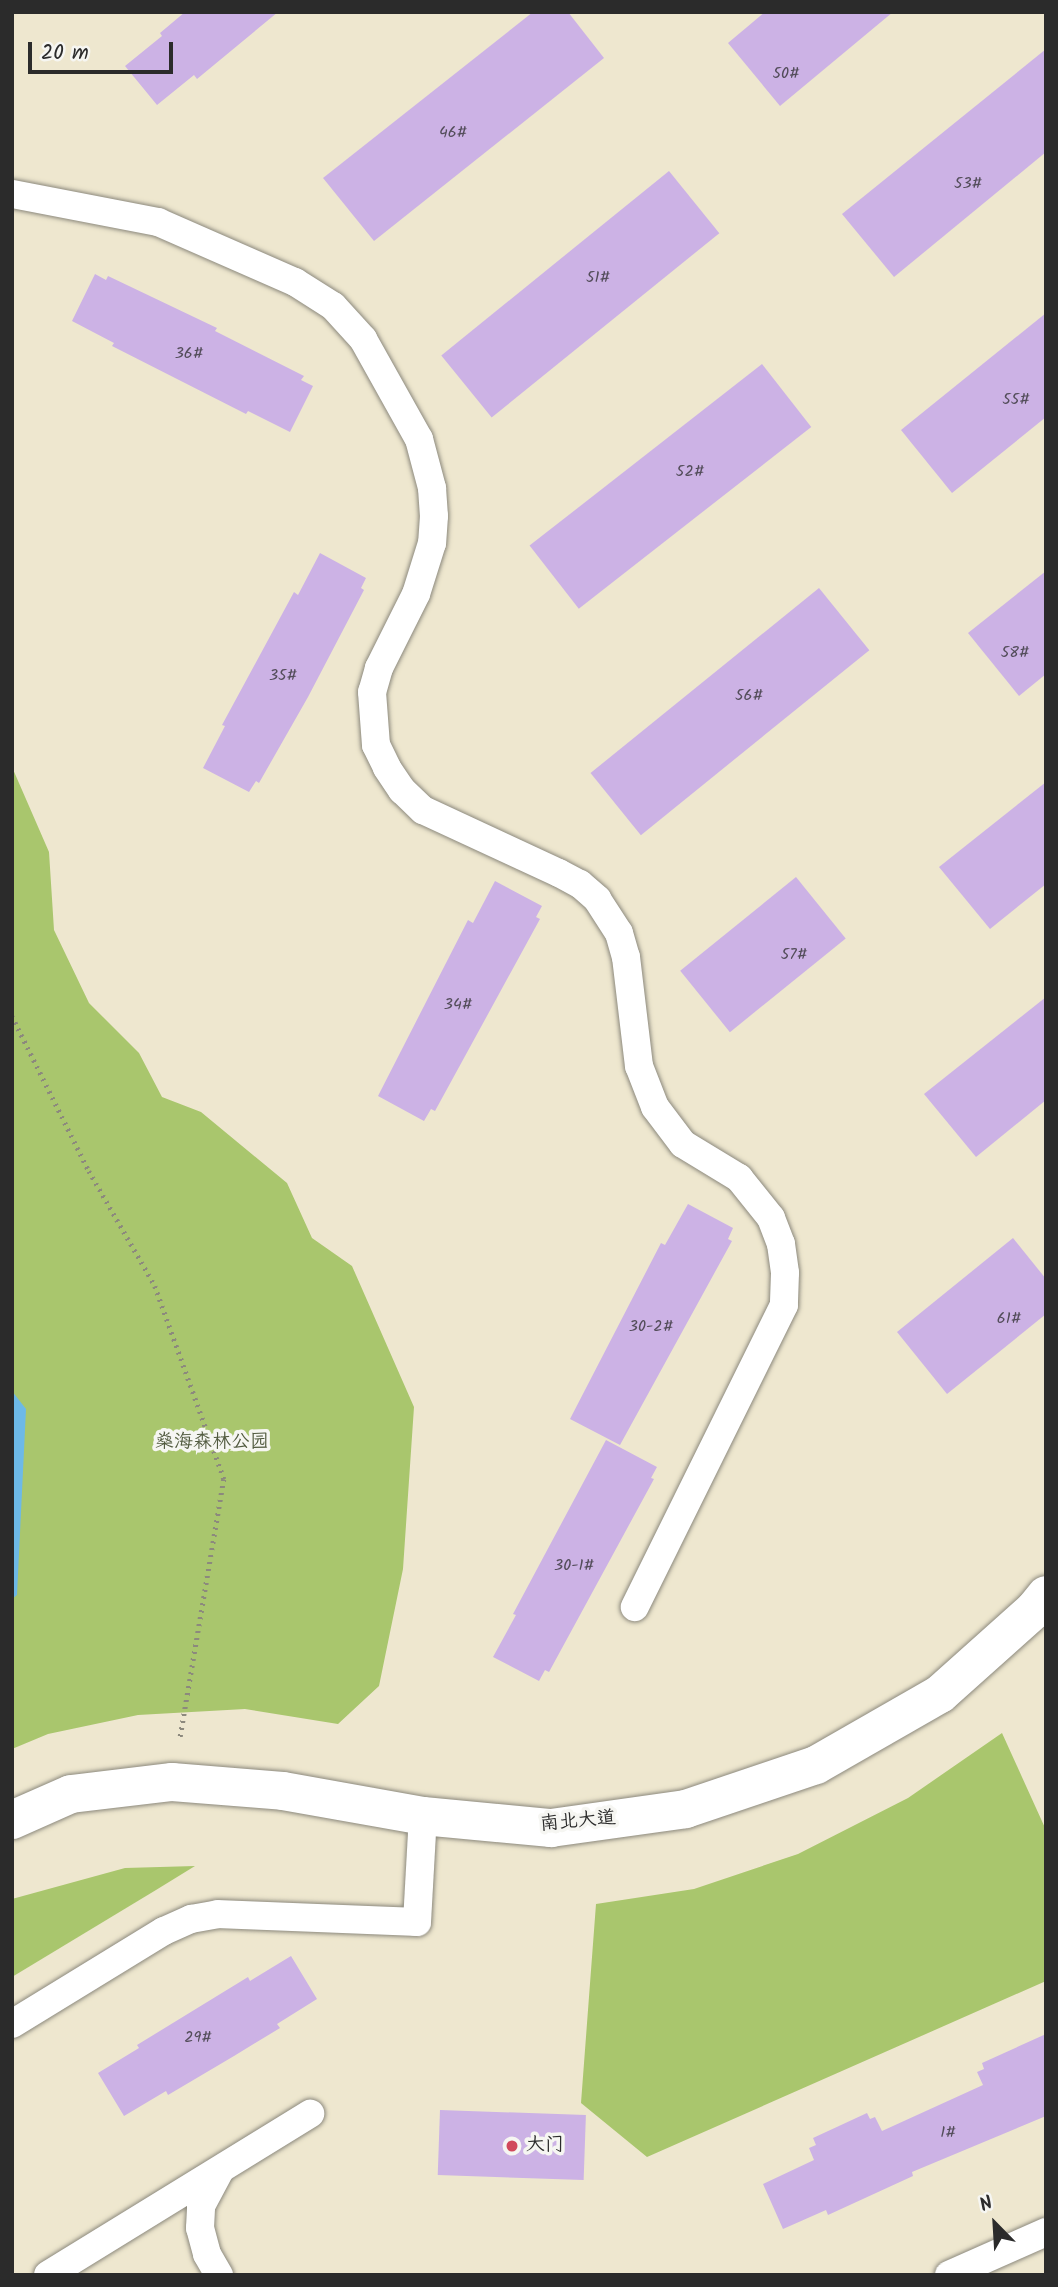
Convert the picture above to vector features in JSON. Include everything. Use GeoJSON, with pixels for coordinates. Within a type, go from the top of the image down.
{"type":"FeatureCollection","features":[{"type":"Feature","properties":{"kind":"street","name":"南北大道"},"geometry":{"type":"LineString","coordinates":[[12,1820],[71,1794],[172,1782],[283,1791],[423,1816],[551,1828],[686,1809],[816,1765],[940,1694],[1034,1610],[1046,1595]]}},
{"type":"Feature","properties":{"kind":"lane"},"geometry":{"type":"LineString","coordinates":[[12,194],[158,222],[295,282],[333,306],[363,339],[419,439],[429,475],[433,507],[432,543],[416,594],[379,668],[372,692],[376,745],[402,790],[423,810],[559,873],[580,884],[597,899],[619,933],[626,957],[637,1055],[654,1107],[683,1144],[739,1178],[771,1218],[781,1244],[785,1273],[784,1305],[769,1341],[635,1607]]}},
{"type":"Feature","properties":{"kind":"lane"},"geometry":{"type":"LineString","coordinates":[[12,2024],[164,1931],[191,1919],[218,1914],[416,1923],[423,1816]]}},
{"type":"Feature","properties":{"kind":"lane"},"geometry":{"type":"LineString","coordinates":[[48,2275],[310,2114]]}},
{"type":"Feature","properties":{"kind":"lane"},"geometry":{"type":"LineString","coordinates":[[219,2275],[207,2254],[200,2228],[201,2206],[221,2169]]}},
{"type":"Feature","properties":{"kind":"lane"},"geometry":{"type":"LineString","coordinates":[[949,2275],[1046,2232]]}},
{"type":"Feature","properties":{"kind":"path"},"geometry":{"type":"LineString","coordinates":[[12,1016],[89,1171],[155,1286],[224,1479],[172,1782]]}},
{"type":"Feature","properties":{"kind":"green space","name":"燊海森林公园"},"geometry":{"type":"Polygon","coordinates":[[[12,767],[49,852],[54,930],[89,1003],[139,1053],[162,1097],[201,1112],[287,1183],[312,1238],[352,1266],[414,1407],[403,1569],[379,1686],[338,1724],[245,1709],[138,1715],[48,1734],[12,1749],[12,767]]]}},
{"type":"Feature","properties":{"kind":"green space"},"geometry":{"type":"Polygon","coordinates":[[[1002,1733],[1046,1830],[1046,1981],[647,2157],[581,2103],[596,1904],[694,1889],[798,1854],[908,1798],[1002,1733]]]}},
{"type":"Feature","properties":{"kind":"green space"},"geometry":{"type":"Polygon","coordinates":[[[195,1866],[12,1977],[12,1899],[125,1868],[195,1866]]]}},
{"type":"Feature","properties":{"kind":"water"},"geometry":{"type":"Polygon","coordinates":[[[12,1391],[26,1409],[17,1595],[12,1599],[12,1391]]]}},
{"type":"Feature","properties":{"kind":"building"},"geometry":{"type":"Polygon","coordinates":[[[185,12],[278,12],[197,79],[194,75],[157,105],[125,66],[162,36],[160,33],[185,12]]]}},
{"type":"Feature","properties":{"kind":"building"},"geometry":{"type":"Polygon","coordinates":[[[533,12],[568,12],[604,58],[374,241],[323,178],[533,12]]]}},
{"type":"Feature","properties":{"kind":"building"},"geometry":{"type":"Polygon","coordinates":[[[765,12],[893,12],[780,106],[728,43],[765,12]]]}},
{"type":"Feature","properties":{"kind":"building"},"geometry":{"type":"Polygon","coordinates":[[[1046,49],[1046,152],[894,277],[842,214],[1046,49]]]}},
{"type":"Feature","properties":{"kind":"building"},"geometry":{"type":"Polygon","coordinates":[[[669,171],[719,233],[492,418],[441,355],[669,171]]]}},
{"type":"Feature","properties":{"kind":"building"},"geometry":{"type":"Polygon","coordinates":[[[95,274],[106,280],[108,276],[217,328],[215,331],[304,376],[301,380],[313,386],[290,432],[248,411],[246,414],[112,346],[114,343],[72,321],[95,274]]]}},
{"type":"Feature","properties":{"kind":"building"},"geometry":{"type":"Polygon","coordinates":[[[1046,313],[1046,417],[952,493],[901,430],[1046,313]]]}},
{"type":"Feature","properties":{"kind":"building"},"geometry":{"type":"Polygon","coordinates":[[[762,364],[811,427],[579,609],[530,546],[762,364]]]}},
{"type":"Feature","properties":{"kind":"building"},"geometry":{"type":"Polygon","coordinates":[[[320,553],[366,578],[361,588],[364,590],[308,697],[259,783],[256,781],[249,792],[203,768],[225,726],[222,725],[294,592],[298,595],[320,553]]]}},
{"type":"Feature","properties":{"kind":"building"},"geometry":{"type":"Polygon","coordinates":[[[1046,571],[1046,674],[1019,696],[968,633],[1046,571]]]}},
{"type":"Feature","properties":{"kind":"building"},"geometry":{"type":"Polygon","coordinates":[[[819,588],[869,650],[641,835],[591,773],[819,588]]]}},
{"type":"Feature","properties":{"kind":"building"},"geometry":{"type":"Polygon","coordinates":[[[1046,782],[1046,884],[990,929],[939,867],[1046,782]]]}},
{"type":"Feature","properties":{"kind":"building"},"geometry":{"type":"Polygon","coordinates":[[[796,877],[846,938],[730,1032],[680,971],[796,877]]]}},
{"type":"Feature","properties":{"kind":"building"},"geometry":{"type":"Polygon","coordinates":[[[495,881],[542,906],[536,917],[540,919],[435,1111],[431,1109],[424,1121],[378,1096],[468,920],[473,923],[495,881]]]}},
{"type":"Feature","properties":{"kind":"building"},"geometry":{"type":"Polygon","coordinates":[[[1046,997],[1046,1100],[976,1157],[924,1094],[1046,997]]]}},
{"type":"Feature","properties":{"kind":"building"},"geometry":{"type":"Polygon","coordinates":[[[688,1204],[733,1228],[728,1239],[732,1241],[620,1445],[570,1419],[661,1243],[665,1245],[688,1204]]]}},
{"type":"Feature","properties":{"kind":"building"},"geometry":{"type":"Polygon","coordinates":[[[1013,1238],[1046,1279],[1046,1314],[947,1394],[897,1332],[1013,1238]]]}},
{"type":"Feature","properties":{"kind":"building"},"geometry":{"type":"Polygon","coordinates":[[[606,1440],[657,1467],[651,1478],[654,1479],[549,1672],[545,1670],[539,1681],[493,1657],[516,1615],[513,1614],[606,1440]]]}},
{"type":"Feature","properties":{"kind":"building"},"geometry":{"type":"Polygon","coordinates":[[[291,1956],[317,1999],[277,2024],[280,2028],[234,2056],[168,2095],[166,2091],[124,2116],[98,2073],[139,2048],[137,2045],[248,1977],[250,1981],[291,1956]]]}},
{"type":"Feature","properties":{"kind":"building"},"geometry":{"type":"Polygon","coordinates":[[[1046,2034],[1046,2116],[912,2172],[913,2176],[828,2215],[826,2210],[783,2229],[763,2184],[814,2160],[809,2148],[816,2145],[813,2138],[867,2113],[870,2119],[875,2117],[882,2131],[983,2085],[977,2072],[984,2069],[982,2063],[1046,2034]]]}},
{"type":"Feature","properties":{"kind":"building","name":"大门"},"geometry":{"type":"Polygon","coordinates":[[[440,2110],[586,2115],[584,2180],[438,2175],[440,2110]]]}},
{"type":"Feature","properties":{"kind":"place","name":"大门"},"geometry":{"type":"Point","coordinates":[512,2146]}}]}
